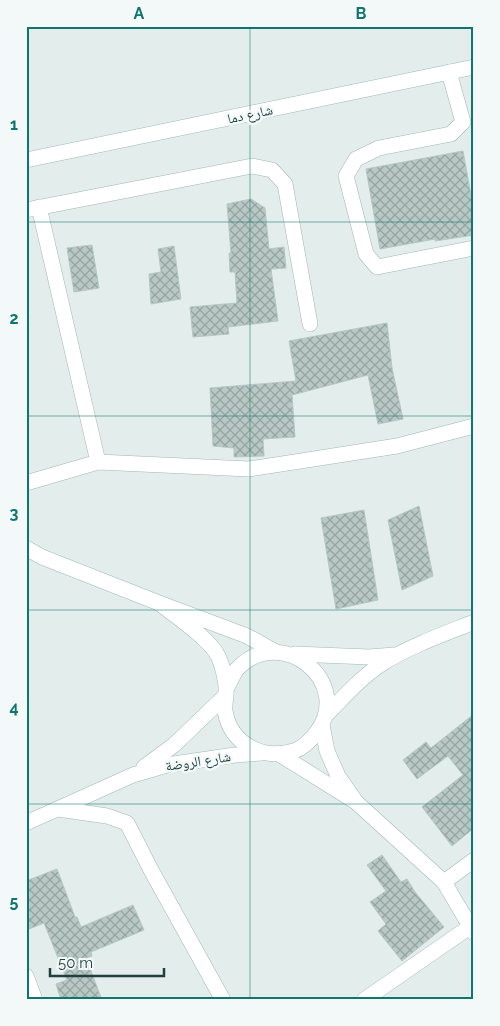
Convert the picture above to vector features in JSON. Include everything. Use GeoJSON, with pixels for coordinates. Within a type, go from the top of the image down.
{"type":"FeatureCollection","features":[{"type":"Feature","properties":{"kind":"street","name":"شارع دما"},"geometry":{"type":"LineString","coordinates":[[26,160],[474,67]]}},
{"type":"Feature","properties":{"kind":"street"},"geometry":{"type":"LineString","coordinates":[[449,72],[462,122],[451,134],[379,148],[356,159],[346,176],[366,254],[377,267],[474,248]]}},
{"type":"Feature","properties":{"kind":"street"},"geometry":{"type":"LineString","coordinates":[[98,462],[33,209],[252,166],[272,170],[285,184],[310,324]]}},
{"type":"Feature","properties":{"kind":"street"},"geometry":{"type":"LineString","coordinates":[[26,483],[98,462],[249,468],[397,446],[474,426]]}},
{"type":"Feature","properties":{"kind":"street"},"geometry":{"type":"LineString","coordinates":[[26,548],[42,557],[248,636],[276,652]]}},
{"type":"Feature","properties":{"kind":"street"},"geometry":{"type":"LineString","coordinates":[[159,603],[209,644],[218,655],[226,693],[225,711],[230,726],[238,738],[250,748],[271,754],[356,802],[444,882],[472,930],[364,1000]]}},
{"type":"Feature","properties":{"kind":"street"},"geometry":{"type":"LineString","coordinates":[[271,754],[296,750],[311,740],[324,720],[381,664],[474,622]]}},
{"type":"Feature","properties":{"kind":"street"},"geometry":{"type":"LineString","coordinates":[[226,693],[237,669],[255,656],[276,652],[369,657],[398,655]]}},
{"type":"Feature","properties":{"kind":"street"},"geometry":{"type":"LineString","coordinates":[[292,654],[309,663],[321,678],[327,696],[324,720],[327,751],[338,776],[356,802]]}},
{"type":"Feature","properties":{"kind":"street","name":"شارع الروضة"},"geometry":{"type":"LineString","coordinates":[[133,775],[174,745],[226,693]]}},
{"type":"Feature","properties":{"kind":"street","name":"شارع الروضة"},"geometry":{"type":"LineString","coordinates":[[26,823],[133,775],[167,765],[235,755],[271,754]]}},
{"type":"Feature","properties":{"kind":"street"},"geometry":{"type":"LineString","coordinates":[[58,808],[127,822],[150,870],[224,1000]]}},
{"type":"Feature","properties":{"kind":"street"},"geometry":{"type":"LineString","coordinates":[[444,882],[474,860]]}},
{"type":"Feature","properties":{"kind":"street"},"geometry":{"type":"LineString","coordinates":[[26,976],[35,1000]]}},
{"type":"Feature","properties":{"kind":"building"},"geometry":{"type":"Polygon","coordinates":[[[463,151],[474,212],[474,235],[435,241],[435,239],[380,249],[366,169],[463,151]]]}},
{"type":"Feature","properties":{"kind":"building"},"geometry":{"type":"Polygon","coordinates":[[[251,199],[265,208],[269,249],[284,247],[286,268],[271,269],[278,321],[228,327],[229,334],[193,337],[190,307],[237,303],[235,272],[230,272],[229,253],[231,253],[227,204],[251,199]]]}},
{"type":"Feature","properties":{"kind":"building"},"geometry":{"type":"Polygon","coordinates":[[[92,245],[99,288],[74,292],[67,248],[92,245]]]}},
{"type":"Feature","properties":{"kind":"building"},"geometry":{"type":"Polygon","coordinates":[[[174,246],[181,299],[151,304],[149,274],[161,272],[158,249],[174,246]]]}},
{"type":"Feature","properties":{"kind":"building"},"geometry":{"type":"Polygon","coordinates":[[[387,323],[392,368],[403,419],[378,424],[368,375],[292,395],[295,437],[263,439],[264,456],[234,457],[234,448],[213,446],[210,388],[296,381],[289,341],[387,323]]]}},
{"type":"Feature","properties":{"kind":"building"},"geometry":{"type":"Polygon","coordinates":[[[419,506],[433,576],[402,590],[388,520],[419,506]]]}},
{"type":"Feature","properties":{"kind":"building"},"geometry":{"type":"Polygon","coordinates":[[[364,510],[378,600],[336,609],[321,518],[364,510]]]}},
{"type":"Feature","properties":{"kind":"building"},"geometry":{"type":"Polygon","coordinates":[[[474,714],[474,828],[452,846],[422,807],[463,775],[448,756],[417,779],[403,760],[426,742],[431,748],[474,714]]]}},
{"type":"Feature","properties":{"kind":"building"},"geometry":{"type":"Polygon","coordinates":[[[382,855],[401,882],[407,879],[415,892],[444,927],[402,961],[378,931],[386,924],[370,902],[386,891],[367,865],[382,855]]]}},
{"type":"Feature","properties":{"kind":"building"},"geometry":{"type":"Polygon","coordinates":[[[57,869],[75,917],[77,917],[81,927],[133,905],[144,930],[91,952],[92,956],[86,958],[102,1000],[61,1000],[56,984],[67,980],[44,923],[29,929],[26,922],[26,881],[57,869]]]}}]}
